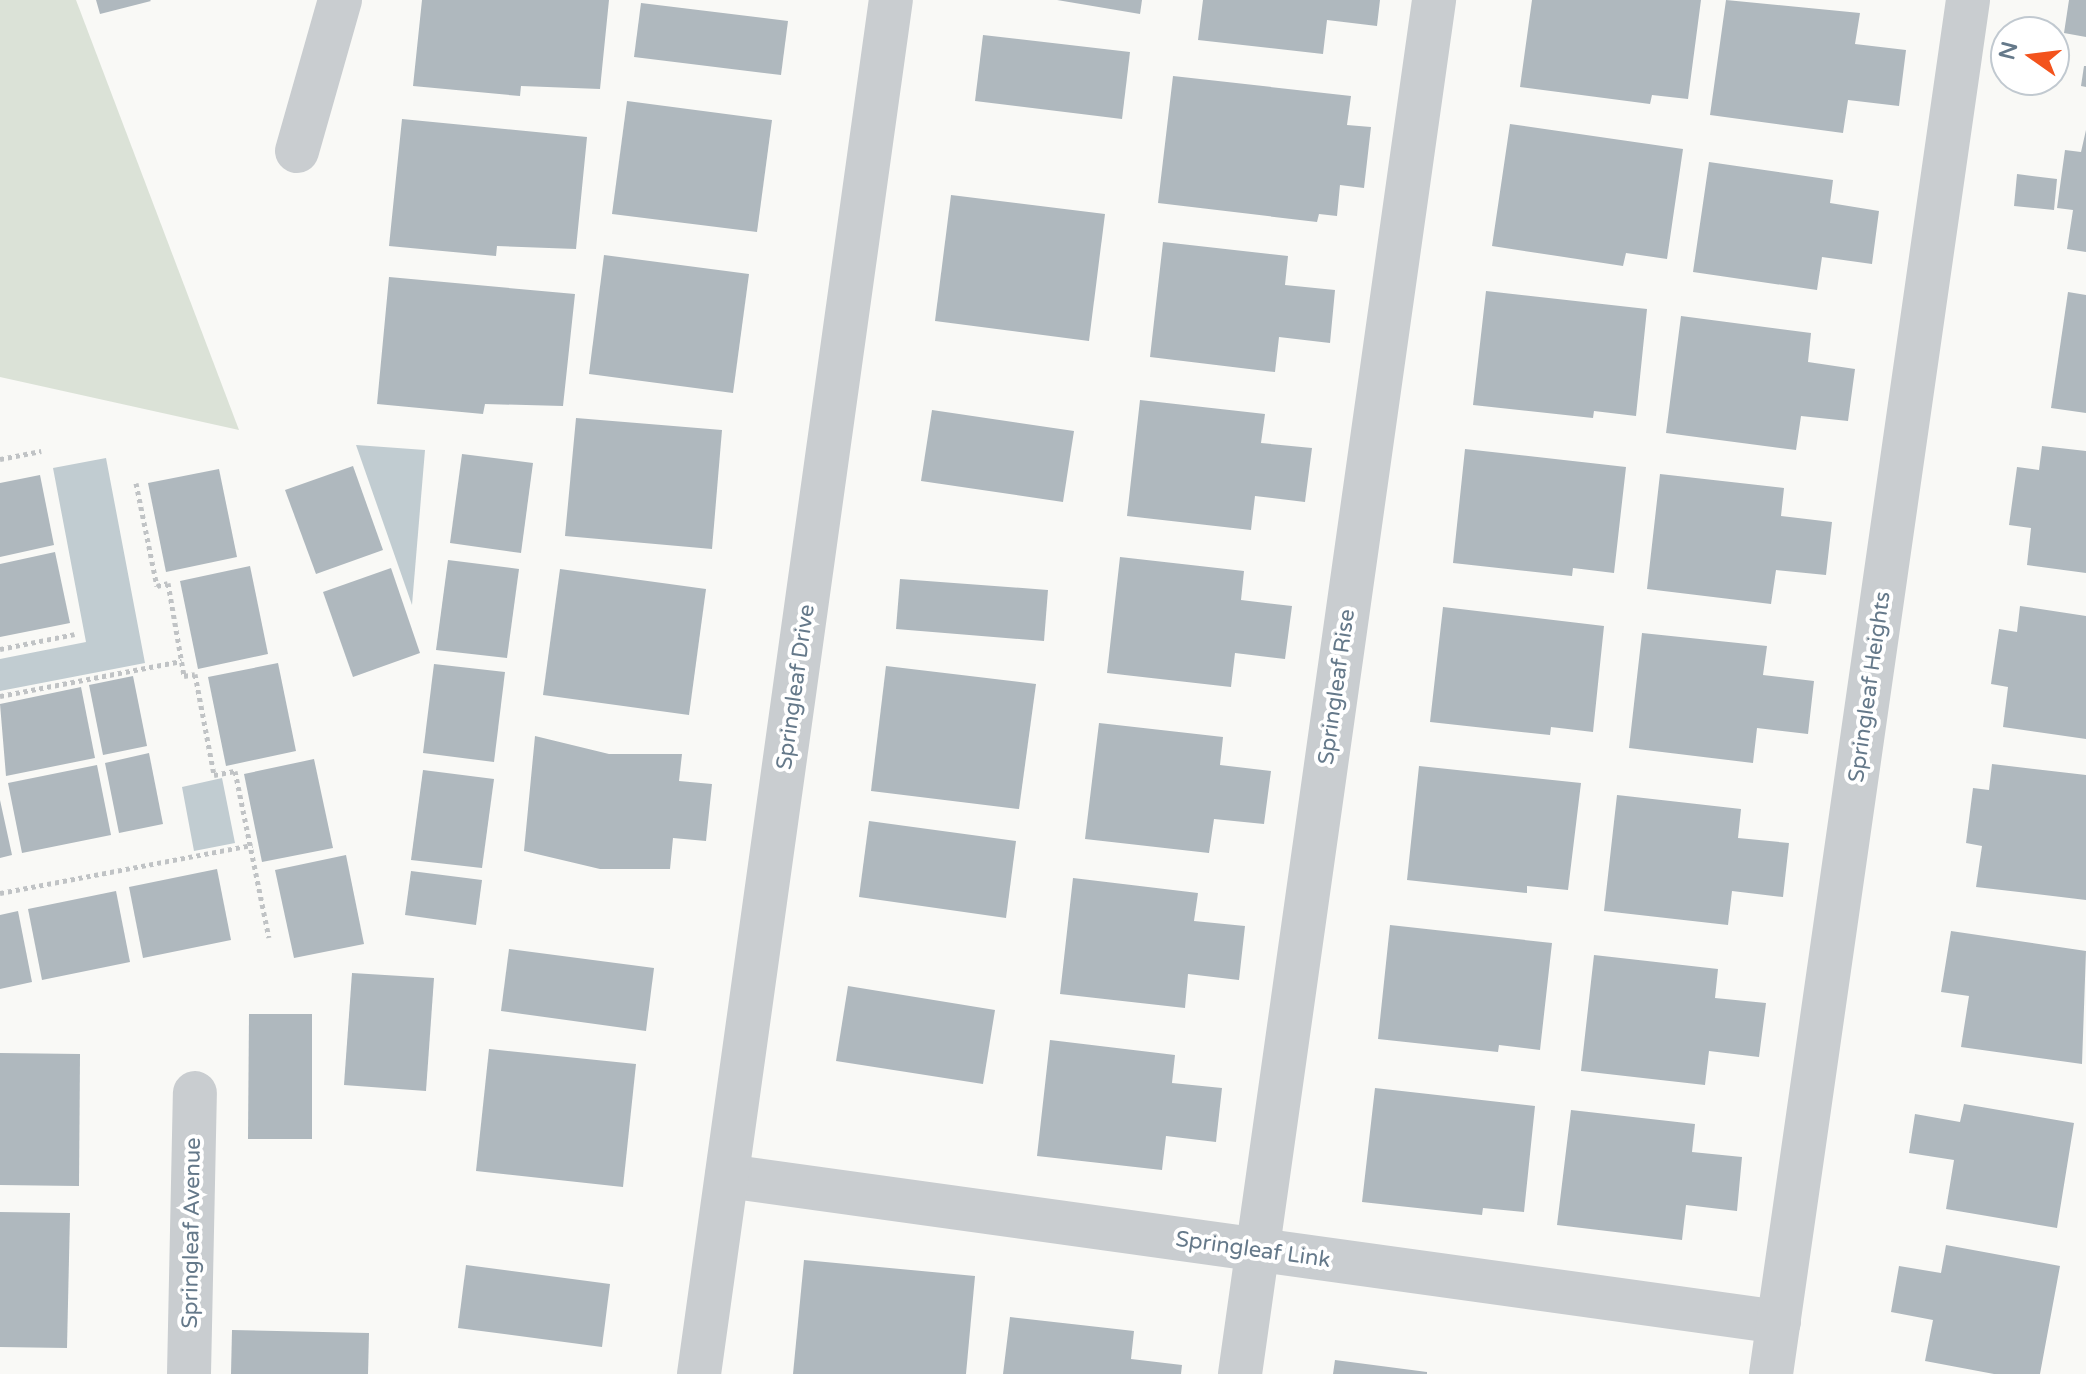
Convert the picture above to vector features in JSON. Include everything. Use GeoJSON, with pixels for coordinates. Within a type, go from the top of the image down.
{"type":"FeatureCollection","features":[{"type":"Feature","properties":{"kind":"street"},"geometry":{"type":"LineString","coordinates":[[297,151],[340,0]]}},
{"type":"Feature","properties":{"kind":"street","name":"Springleaf Drive"},"geometry":{"type":"LineString","coordinates":[[699,1374],[891,0]]}},
{"type":"Feature","properties":{"kind":"street","name":"Springleaf Rise"},"geometry":{"type":"LineString","coordinates":[[1240,1374],[1434,0]]}},
{"type":"Feature","properties":{"kind":"street","name":"Springleaf Heights"},"geometry":{"type":"LineString","coordinates":[[1771,1374],[1968,0]]}},
{"type":"Feature","properties":{"kind":"street","name":"Springleaf Avenue"},"geometry":{"type":"LineString","coordinates":[[189,1374],[195,1093]]}},
{"type":"Feature","properties":{"kind":"street","name":"Springleaf Link"},"geometry":{"type":"LineString","coordinates":[[727,1176],[1779,1322]]}},
{"type":"Feature","properties":{"kind":"path"},"geometry":{"type":"LineString","coordinates":[[0,459],[41,451]]}},
{"type":"Feature","properties":{"kind":"path"},"geometry":{"type":"LineString","coordinates":[[136,483],[157,586],[168,583],[184,676],[195,674],[214,775],[235,771],[269,938]]}},
{"type":"Feature","properties":{"kind":"path"},"geometry":{"type":"LineString","coordinates":[[0,649],[75,634]]}},
{"type":"Feature","properties":{"kind":"path"},"geometry":{"type":"LineString","coordinates":[[0,696],[182,661]]}},
{"type":"Feature","properties":{"kind":"path"},"geometry":{"type":"LineString","coordinates":[[0,893],[252,845]]}},
{"type":"Feature","properties":{"kind":"shaded area"},"geometry":{"type":"Polygon","coordinates":[[[0,0],[76,0],[239,430],[0,377],[0,0]]]}},
{"type":"Feature","properties":{"kind":"shaded area"},"geometry":{"type":"Polygon","coordinates":[[[356,445],[425,450],[412,605],[356,445]]]}},
{"type":"Feature","properties":{"kind":"shaded area"},"geometry":{"type":"Polygon","coordinates":[[[106,458],[145,663],[0,691],[0,659],[86,642],[53,468],[106,458]]]}},
{"type":"Feature","properties":{"kind":"shaded area"},"geometry":{"type":"Polygon","coordinates":[[[222,778],[235,843],[194,851],[182,787],[222,778]]]}},
{"type":"Feature","properties":{"kind":"building"},"geometry":{"type":"Polygon","coordinates":[[[96,0],[150,0],[151,1],[100,14],[96,0]]]}},
{"type":"Feature","properties":{"kind":"building"},"geometry":{"type":"Polygon","coordinates":[[[422,0],[609,0],[600,89],[521,86],[520,96],[413,86],[422,0]]]}},
{"type":"Feature","properties":{"kind":"building"},"geometry":{"type":"Polygon","coordinates":[[[1057,0],[1142,0],[1140,14],[1057,0]]]}},
{"type":"Feature","properties":{"kind":"building"},"geometry":{"type":"Polygon","coordinates":[[[1203,0],[1380,0],[1377,26],[1327,20],[1323,54],[1198,40],[1203,0]]]}},
{"type":"Feature","properties":{"kind":"building"},"geometry":{"type":"Polygon","coordinates":[[[1532,0],[1701,0],[1688,99],[1652,95],[1650,104],[1520,87],[1532,0]]]}},
{"type":"Feature","properties":{"kind":"building"},"geometry":{"type":"Polygon","coordinates":[[[1726,0],[1860,13],[1855,44],[1906,50],[1899,106],[1848,100],[1843,133],[1710,115],[1726,0]]]}},
{"type":"Feature","properties":{"kind":"building"},"geometry":{"type":"Polygon","coordinates":[[[2069,0],[2086,0],[2086,37],[2070,34],[2070,16],[2067,16],[2069,0]]]}},
{"type":"Feature","properties":{"kind":"building"},"geometry":{"type":"Polygon","coordinates":[[[641,3],[788,21],[781,75],[634,57],[641,3]]]}},
{"type":"Feature","properties":{"kind":"building"},"geometry":{"type":"Polygon","coordinates":[[[983,35],[1130,52],[1122,119],[975,101],[983,35]]]}},
{"type":"Feature","properties":{"kind":"building"},"geometry":{"type":"Polygon","coordinates":[[[2086,66],[2086,87],[2081,86],[2086,66]]]}},
{"type":"Feature","properties":{"kind":"building"},"geometry":{"type":"Polygon","coordinates":[[[1173,76],[1351,96],[1347,125],[1371,127],[1364,188],[1340,185],[1337,216],[1319,214],[1317,222],[1158,203],[1173,76]]]}},
{"type":"Feature","properties":{"kind":"building"},"geometry":{"type":"Polygon","coordinates":[[[627,101],[772,120],[757,232],[612,214],[627,101]]]}},
{"type":"Feature","properties":{"kind":"building"},"geometry":{"type":"Polygon","coordinates":[[[402,119],[587,137],[576,249],[497,246],[496,256],[389,246],[402,119]]]}},
{"type":"Feature","properties":{"kind":"building"},"geometry":{"type":"Polygon","coordinates":[[[1510,124],[1683,149],[1667,259],[1626,253],[1623,266],[1492,246],[1510,124]]]}},
{"type":"Feature","properties":{"kind":"building"},"geometry":{"type":"Polygon","coordinates":[[[2086,130],[2086,252],[2067,249],[2073,210],[2057,208],[2065,150],[2081,152],[2086,130]]]}},
{"type":"Feature","properties":{"kind":"building"},"geometry":{"type":"Polygon","coordinates":[[[1709,162],[1833,180],[1830,203],[1879,211],[1872,264],[1822,257],[1817,290],[1693,272],[1709,162]]]}},
{"type":"Feature","properties":{"kind":"building"},"geometry":{"type":"Polygon","coordinates":[[[2017,174],[2057,179],[2054,210],[2014,206],[2017,174]]]}},
{"type":"Feature","properties":{"kind":"building"},"geometry":{"type":"Polygon","coordinates":[[[951,195],[1105,214],[1089,341],[935,321],[951,195]]]}},
{"type":"Feature","properties":{"kind":"building"},"geometry":{"type":"Polygon","coordinates":[[[1163,242],[1288,256],[1285,285],[1335,290],[1330,343],[1279,337],[1275,372],[1150,357],[1163,242]]]}},
{"type":"Feature","properties":{"kind":"building"},"geometry":{"type":"Polygon","coordinates":[[[604,255],[749,274],[733,393],[589,374],[604,255]]]}},
{"type":"Feature","properties":{"kind":"building"},"geometry":{"type":"Polygon","coordinates":[[[389,277],[575,294],[563,406],[485,404],[483,414],[377,404],[389,277]]]}},
{"type":"Feature","properties":{"kind":"building"},"geometry":{"type":"Polygon","coordinates":[[[1486,291],[1647,309],[1636,416],[1594,411],[1593,418],[1473,405],[1486,291]]]}},
{"type":"Feature","properties":{"kind":"building"},"geometry":{"type":"Polygon","coordinates":[[[2068,292],[2086,295],[2086,413],[2051,408],[2068,292]]]}},
{"type":"Feature","properties":{"kind":"building"},"geometry":{"type":"Polygon","coordinates":[[[1681,316],[1811,333],[1808,362],[1855,369],[1848,421],[1801,416],[1796,450],[1666,433],[1681,316]]]}},
{"type":"Feature","properties":{"kind":"building"},"geometry":{"type":"Polygon","coordinates":[[[1140,400],[1265,414],[1261,443],[1312,448],[1305,502],[1255,496],[1251,530],[1127,516],[1140,400]]]}},
{"type":"Feature","properties":{"kind":"building"},"geometry":{"type":"Polygon","coordinates":[[[932,410],[1074,431],[1063,502],[921,481],[932,410]]]}},
{"type":"Feature","properties":{"kind":"building"},"geometry":{"type":"Polygon","coordinates":[[[576,418],[722,430],[712,549],[565,536],[576,418]]]}},
{"type":"Feature","properties":{"kind":"building"},"geometry":{"type":"Polygon","coordinates":[[[2042,446],[2086,451],[2086,573],[2027,565],[2031,528],[2009,525],[2017,467],[2039,470],[2042,446]]]}},
{"type":"Feature","properties":{"kind":"building"},"geometry":{"type":"Polygon","coordinates":[[[1465,449],[1626,467],[1614,573],[1573,568],[1572,576],[1453,563],[1465,449]]]}},
{"type":"Feature","properties":{"kind":"building"},"geometry":{"type":"Polygon","coordinates":[[[462,454],[533,463],[521,553],[450,543],[462,454]]]}},
{"type":"Feature","properties":{"kind":"building"},"geometry":{"type":"Polygon","coordinates":[[[353,466],[383,550],[316,574],[285,490],[353,466]]]}},
{"type":"Feature","properties":{"kind":"building"},"geometry":{"type":"Polygon","coordinates":[[[219,469],[237,557],[166,572],[148,483],[219,469]]]}},
{"type":"Feature","properties":{"kind":"building"},"geometry":{"type":"Polygon","coordinates":[[[1660,474],[1784,488],[1781,516],[1832,522],[1826,575],[1776,570],[1771,604],[1647,589],[1660,474]]]}},
{"type":"Feature","properties":{"kind":"building"},"geometry":{"type":"Polygon","coordinates":[[[40,475],[54,545],[0,557],[0,483],[40,475]]]}},
{"type":"Feature","properties":{"kind":"building"},"geometry":{"type":"Polygon","coordinates":[[[55,552],[70,623],[0,637],[0,564],[55,552]]]}},
{"type":"Feature","properties":{"kind":"building"},"geometry":{"type":"Polygon","coordinates":[[[1120,557],[1244,571],[1241,600],[1292,606],[1285,659],[1235,653],[1231,687],[1107,673],[1120,557]]]}},
{"type":"Feature","properties":{"kind":"building"},"geometry":{"type":"Polygon","coordinates":[[[448,560],[519,569],[507,658],[436,650],[448,560]]]}},
{"type":"Feature","properties":{"kind":"building"},"geometry":{"type":"Polygon","coordinates":[[[250,566],[268,654],[198,669],[180,581],[250,566]]]}},
{"type":"Feature","properties":{"kind":"building"},"geometry":{"type":"Polygon","coordinates":[[[391,568],[420,653],[353,677],[323,592],[391,568]]]}},
{"type":"Feature","properties":{"kind":"building"},"geometry":{"type":"Polygon","coordinates":[[[560,569],[706,589],[689,715],[543,695],[560,569]]]}},
{"type":"Feature","properties":{"kind":"building"},"geometry":{"type":"Polygon","coordinates":[[[900,579],[1048,590],[1044,641],[896,629],[900,579]]]}},
{"type":"Feature","properties":{"kind":"building"},"geometry":{"type":"Polygon","coordinates":[[[2020,606],[2086,616],[2086,739],[2003,727],[2008,687],[1991,684],[1999,629],[2017,632],[2020,606]]]}},
{"type":"Feature","properties":{"kind":"building"},"geometry":{"type":"Polygon","coordinates":[[[1443,607],[1604,626],[1593,732],[1551,727],[1550,735],[1430,722],[1443,607]]]}},
{"type":"Feature","properties":{"kind":"building"},"geometry":{"type":"Polygon","coordinates":[[[1642,633],[1767,646],[1763,675],[1814,681],[1808,734],[1757,728],[1753,763],[1629,748],[1642,633]]]}},
{"type":"Feature","properties":{"kind":"building"},"geometry":{"type":"Polygon","coordinates":[[[278,663],[296,751],[226,766],[208,677],[278,663]]]}},
{"type":"Feature","properties":{"kind":"building"},"geometry":{"type":"Polygon","coordinates":[[[434,664],[505,672],[494,762],[423,753],[434,664]]]}},
{"type":"Feature","properties":{"kind":"building"},"geometry":{"type":"Polygon","coordinates":[[[886,666],[1036,684],[1019,809],[871,791],[886,666]]]}},
{"type":"Feature","properties":{"kind":"building"},"geometry":{"type":"Polygon","coordinates":[[[133,676],[147,746],[103,755],[89,685],[133,676]]]}},
{"type":"Feature","properties":{"kind":"building"},"geometry":{"type":"Polygon","coordinates":[[[81,687],[95,758],[6,776],[0,704],[81,687]]]}},
{"type":"Feature","properties":{"kind":"building"},"geometry":{"type":"Polygon","coordinates":[[[1099,723],[1223,737],[1220,765],[1271,771],[1264,824],[1214,819],[1209,853],[1085,839],[1099,723]]]}},
{"type":"Feature","properties":{"kind":"building"},"geometry":{"type":"Polygon","coordinates":[[[535,736],[609,754],[682,754],[679,781],[712,784],[706,841],[673,838],[670,869],[600,869],[524,851],[535,736]]]}},
{"type":"Feature","properties":{"kind":"building"},"geometry":{"type":"Polygon","coordinates":[[[149,753],[163,824],[119,833],[105,763],[149,753]]]}},
{"type":"Feature","properties":{"kind":"building"},"geometry":{"type":"Polygon","coordinates":[[[314,759],[333,848],[262,862],[244,774],[314,759]]]}},
{"type":"Feature","properties":{"kind":"building"},"geometry":{"type":"Polygon","coordinates":[[[1992,764],[2086,775],[2086,900],[1976,887],[1982,846],[1966,843],[1973,788],[1989,790],[1992,764]]]}},
{"type":"Feature","properties":{"kind":"building"},"geometry":{"type":"Polygon","coordinates":[[[97,765],[111,835],[22,853],[8,783],[97,765]]]}},
{"type":"Feature","properties":{"kind":"building"},"geometry":{"type":"Polygon","coordinates":[[[1419,766],[1581,783],[1568,890],[1527,886],[1527,893],[1407,880],[1419,766]]]}},
{"type":"Feature","properties":{"kind":"building"},"geometry":{"type":"Polygon","coordinates":[[[423,770],[494,779],[482,868],[411,860],[423,770]]]}},
{"type":"Feature","properties":{"kind":"building"},"geometry":{"type":"Polygon","coordinates":[[[1617,795],[1741,809],[1738,838],[1789,843],[1783,897],[1732,891],[1728,925],[1604,911],[1617,795]]]}},
{"type":"Feature","properties":{"kind":"building"},"geometry":{"type":"Polygon","coordinates":[[[0,800],[12,855],[0,858],[0,800]]]}},
{"type":"Feature","properties":{"kind":"building"},"geometry":{"type":"Polygon","coordinates":[[[869,821],[1016,841],[1006,918],[859,897],[869,821]]]}},
{"type":"Feature","properties":{"kind":"building"},"geometry":{"type":"Polygon","coordinates":[[[346,855],[364,944],[294,958],[275,870],[346,855]]]}},
{"type":"Feature","properties":{"kind":"building"},"geometry":{"type":"Polygon","coordinates":[[[217,869],[231,940],[143,958],[129,887],[217,869]]]}},
{"type":"Feature","properties":{"kind":"building"},"geometry":{"type":"Polygon","coordinates":[[[411,871],[482,880],[476,925],[405,915],[411,871]]]}},
{"type":"Feature","properties":{"kind":"building"},"geometry":{"type":"Polygon","coordinates":[[[1073,878],[1198,893],[1194,921],[1245,926],[1239,980],[1188,974],[1185,1008],[1060,994],[1073,878]]]}},
{"type":"Feature","properties":{"kind":"building"},"geometry":{"type":"Polygon","coordinates":[[[116,891],[130,962],[42,980],[28,909],[116,891]]]}},
{"type":"Feature","properties":{"kind":"building"},"geometry":{"type":"Polygon","coordinates":[[[18,911],[32,982],[0,989],[0,915],[18,911]]]}},
{"type":"Feature","properties":{"kind":"building"},"geometry":{"type":"Polygon","coordinates":[[[1390,925],[1552,943],[1540,1050],[1499,1045],[1498,1052],[1378,1039],[1390,925]]]}},
{"type":"Feature","properties":{"kind":"building"},"geometry":{"type":"Polygon","coordinates":[[[1951,931],[2086,951],[2082,1064],[1961,1047],[1969,996],[1941,992],[1951,931]]]}},
{"type":"Feature","properties":{"kind":"building"},"geometry":{"type":"Polygon","coordinates":[[[509,949],[654,968],[646,1031],[501,1011],[509,949]]]}},
{"type":"Feature","properties":{"kind":"building"},"geometry":{"type":"Polygon","coordinates":[[[1594,955],[1718,969],[1715,998],[1766,1003],[1759,1057],[1709,1051],[1705,1085],[1581,1071],[1594,955]]]}},
{"type":"Feature","properties":{"kind":"building"},"geometry":{"type":"Polygon","coordinates":[[[352,973],[434,978],[426,1091],[344,1085],[352,973]]]}},
{"type":"Feature","properties":{"kind":"building"},"geometry":{"type":"Polygon","coordinates":[[[848,986],[995,1010],[983,1084],[836,1061],[848,986]]]}},
{"type":"Feature","properties":{"kind":"building"},"geometry":{"type":"Polygon","coordinates":[[[249,1014],[312,1014],[312,1139],[248,1139],[249,1014]]]}},
{"type":"Feature","properties":{"kind":"building"},"geometry":{"type":"Polygon","coordinates":[[[1050,1040],[1175,1055],[1172,1083],[1222,1088],[1216,1142],[1166,1136],[1162,1170],[1037,1156],[1050,1040]]]}},
{"type":"Feature","properties":{"kind":"building"},"geometry":{"type":"Polygon","coordinates":[[[489,1049],[636,1064],[623,1187],[476,1171],[489,1049]]]}},
{"type":"Feature","properties":{"kind":"building"},"geometry":{"type":"Polygon","coordinates":[[[0,1053],[80,1054],[79,1186],[0,1185],[0,1053]]]}},
{"type":"Feature","properties":{"kind":"building"},"geometry":{"type":"Polygon","coordinates":[[[1375,1088],[1535,1106],[1524,1212],[1483,1208],[1482,1215],[1362,1202],[1375,1088]]]}},
{"type":"Feature","properties":{"kind":"building"},"geometry":{"type":"Polygon","coordinates":[[[1964,1104],[2074,1123],[2057,1228],[1946,1209],[1954,1160],[1909,1153],[1915,1114],[1960,1122],[1964,1104]]]}},
{"type":"Feature","properties":{"kind":"building"},"geometry":{"type":"Polygon","coordinates":[[[1571,1110],[1695,1124],[1692,1152],[1742,1157],[1737,1211],[1686,1205],[1682,1240],[1557,1225],[1571,1110]]]}},
{"type":"Feature","properties":{"kind":"building"},"geometry":{"type":"Polygon","coordinates":[[[0,1212],[70,1213],[67,1348],[0,1347],[0,1212]]]}},
{"type":"Feature","properties":{"kind":"building"},"geometry":{"type":"Polygon","coordinates":[[[1946,1245],[2060,1266],[2040,1374],[1994,1374],[1925,1361],[1933,1320],[1891,1312],[1899,1266],[1941,1273],[1946,1245]]]}},
{"type":"Feature","properties":{"kind":"building"},"geometry":{"type":"Polygon","coordinates":[[[804,1260],[975,1276],[966,1374],[793,1374],[804,1260]]]}},
{"type":"Feature","properties":{"kind":"building"},"geometry":{"type":"Polygon","coordinates":[[[466,1265],[610,1284],[602,1347],[458,1328],[466,1265]]]}},
{"type":"Feature","properties":{"kind":"building"},"geometry":{"type":"Polygon","coordinates":[[[1010,1317],[1134,1331],[1131,1359],[1182,1365],[1181,1374],[1003,1374],[1010,1317]]]}},
{"type":"Feature","properties":{"kind":"building"},"geometry":{"type":"Polygon","coordinates":[[[232,1330],[369,1333],[368,1374],[231,1374],[232,1330]]]}},
{"type":"Feature","properties":{"kind":"building"},"geometry":{"type":"Polygon","coordinates":[[[1335,1360],[1427,1372],[1427,1374],[1333,1374],[1335,1360]]]}}]}
